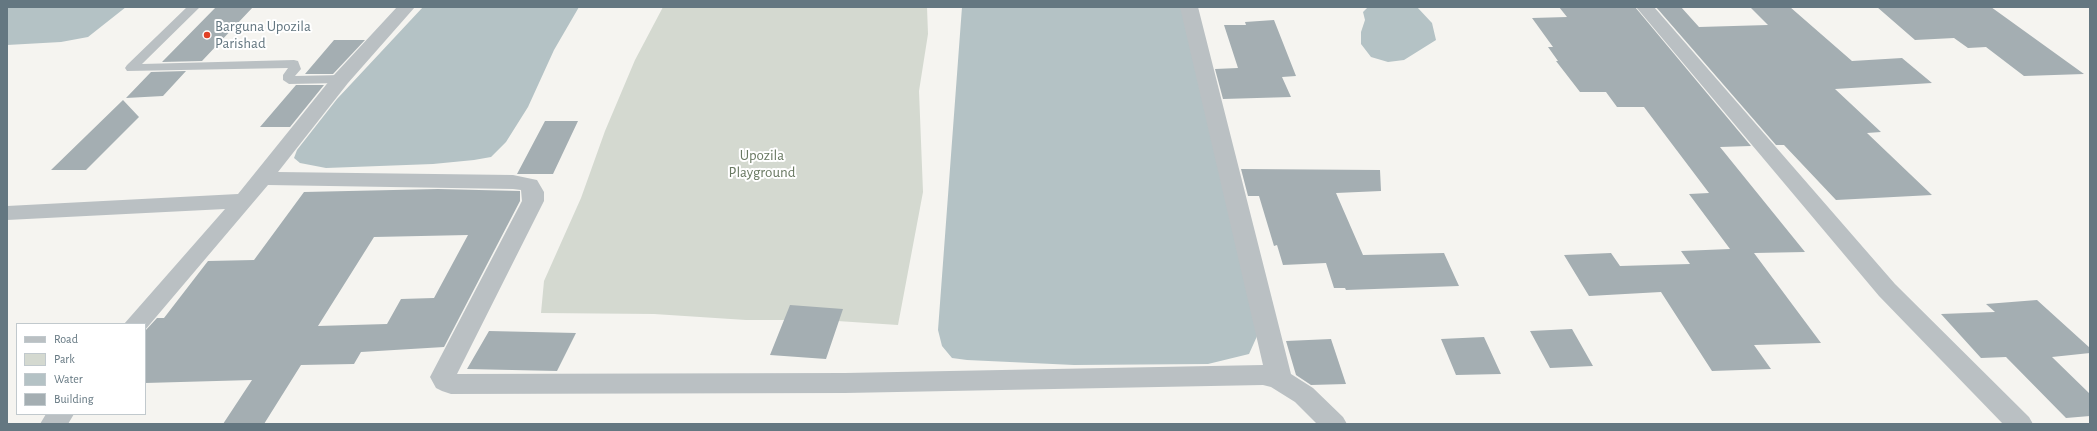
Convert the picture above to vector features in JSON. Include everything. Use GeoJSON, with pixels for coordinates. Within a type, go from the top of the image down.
{"type":"FeatureCollection","features":[{"type":"Feature","properties":{"kind":"street"},"geometry":{"type":"LineString","coordinates":[[137,323],[244,201],[341,79],[406,7]]}},
{"type":"Feature","properties":{"kind":"street"},"geometry":{"type":"LineString","coordinates":[[1189,7],[1279,379]]}},
{"type":"Feature","properties":{"kind":"street"},"geometry":{"type":"LineString","coordinates":[[1646,7],[1887,290],[2020,424]]}},
{"type":"Feature","properties":{"kind":"street"},"geometry":{"type":"LineString","coordinates":[[261,178],[513,182],[529,185],[533,192],[533,201],[443,377],[445,381],[458,386],[853,383],[1263,375],[1279,379],[1304,395],[1334,424]]}},
{"type":"Feature","properties":{"kind":"street"},"geometry":{"type":"LineString","coordinates":[[7,213],[244,201]]}},
{"type":"Feature","properties":{"kind":"street"},"geometry":{"type":"LineString","coordinates":[[53,424],[60,415]]}},
{"type":"Feature","properties":{"kind":"lane"},"geometry":{"type":"LineString","coordinates":[[194,7],[131,68],[294,64],[295,69],[289,75],[289,80],[341,79]]}},
{"type":"Feature","properties":{"kind":"green space","name":"Upozila Playground"},"geometry":{"type":"Polygon","coordinates":[[[663,7],[927,7],[928,34],[919,91],[923,192],[898,325],[822,320],[746,320],[654,314],[541,313],[544,281],[581,198],[605,131],[635,60],[663,7]]]}},
{"type":"Feature","properties":{"kind":"water"},"geometry":{"type":"Polygon","coordinates":[[[7,7],[126,7],[88,37],[61,42],[7,45],[7,7]]]}},
{"type":"Feature","properties":{"kind":"water"},"geometry":{"type":"Polygon","coordinates":[[[423,7],[579,7],[554,50],[528,107],[506,142],[491,157],[433,164],[326,168],[300,163],[294,158],[297,150],[337,99],[423,7]]]}},
{"type":"Feature","properties":{"kind":"water"},"geometry":{"type":"Polygon","coordinates":[[[962,7],[1184,7],[1258,334],[1249,354],[1208,364],[1074,365],[952,358],[942,346],[938,330],[962,7]]]}},
{"type":"Feature","properties":{"kind":"water"},"geometry":{"type":"Polygon","coordinates":[[[1368,7],[1417,7],[1432,23],[1436,40],[1404,60],[1388,62],[1371,57],[1361,44],[1361,32],[1365,20],[1363,12],[1368,7]]]}},
{"type":"Feature","properties":{"kind":"building","name":"Barguna Upozila Parishad"},"geometry":{"type":"Polygon","coordinates":[[[216,7],[253,7],[202,61],[162,62],[216,7]]]}},
{"type":"Feature","properties":{"kind":"building"},"geometry":{"type":"Polygon","coordinates":[[[1559,7],[1635,7],[1751,146],[1720,147],[1805,252],[1754,253],[1821,343],[1754,345],[1771,369],[1712,371],[1661,292],[1589,296],[1564,255],[1611,253],[1620,266],[1690,264],[1681,251],[1730,249],[1689,194],[1709,193],[1644,107],[1617,107],[1606,92],[1580,92],[1556,61],[1558,61],[1548,47],[1553,47],[1532,18],[1567,17],[1559,7]]]}},
{"type":"Feature","properties":{"kind":"building"},"geometry":{"type":"Polygon","coordinates":[[[1656,7],[1681,7],[1699,27],[1768,25],[1750,7],[1790,7],[1852,61],[1902,58],[1932,83],[1835,89],[1881,132],[1867,133],[1932,195],[1836,200],[1784,145],[1776,145],[1656,7]]]}},
{"type":"Feature","properties":{"kind":"building"},"geometry":{"type":"Polygon","coordinates":[[[1877,7],[1991,7],[2084,74],[2024,76],[1986,47],[1968,48],[1954,38],[1915,40],[1877,7]]]}},
{"type":"Feature","properties":{"kind":"building"},"geometry":{"type":"Polygon","coordinates":[[[1274,20],[1296,76],[1282,77],[1291,97],[1223,99],[1215,69],[1238,68],[1224,25],[1246,25],[1245,22],[1274,20]]]}},
{"type":"Feature","properties":{"kind":"building"},"geometry":{"type":"Polygon","coordinates":[[[334,40],[365,40],[333,74],[305,74],[334,40]]]}},
{"type":"Feature","properties":{"kind":"building"},"geometry":{"type":"Polygon","coordinates":[[[186,71],[163,96],[126,98],[151,72],[186,71]]]}},
{"type":"Feature","properties":{"kind":"building"},"geometry":{"type":"Polygon","coordinates":[[[296,85],[324,85],[290,127],[260,127],[296,85]]]}},
{"type":"Feature","properties":{"kind":"building"},"geometry":{"type":"Polygon","coordinates":[[[123,100],[139,117],[86,170],[51,170],[123,100]]]}},
{"type":"Feature","properties":{"kind":"building"},"geometry":{"type":"Polygon","coordinates":[[[545,121],[578,121],[553,174],[517,174],[545,121]]]}},
{"type":"Feature","properties":{"kind":"building"},"geometry":{"type":"Polygon","coordinates":[[[1241,169],[1380,170],[1381,191],[1336,193],[1363,255],[1444,253],[1459,286],[1346,290],[1345,288],[1334,288],[1326,263],[1283,265],[1277,245],[1274,246],[1259,196],[1248,196],[1241,169]]]}},
{"type":"Feature","properties":{"kind":"building"},"geometry":{"type":"Polygon","coordinates":[[[438,189],[520,191],[520,201],[444,347],[361,352],[354,364],[301,365],[264,424],[223,424],[252,380],[146,383],[146,330],[157,318],[164,318],[208,261],[254,260],[304,192],[438,189]],[[468,235],[374,237],[318,326],[387,324],[401,299],[434,298],[468,235]]]}},
{"type":"Feature","properties":{"kind":"building"},"geometry":{"type":"Polygon","coordinates":[[[2037,300],[2090,348],[2090,353],[2052,357],[2090,394],[2090,416],[2066,418],[2006,357],[1981,358],[1941,314],[1995,312],[1986,304],[2037,300]]]}},
{"type":"Feature","properties":{"kind":"building"},"geometry":{"type":"Polygon","coordinates":[[[790,305],[843,309],[826,359],[770,355],[790,305]]]}},
{"type":"Feature","properties":{"kind":"building"},"geometry":{"type":"Polygon","coordinates":[[[1572,329],[1593,366],[1550,368],[1530,331],[1572,329]]]}},
{"type":"Feature","properties":{"kind":"building"},"geometry":{"type":"Polygon","coordinates":[[[489,331],[576,333],[557,371],[467,369],[489,331]]]}},
{"type":"Feature","properties":{"kind":"building"},"geometry":{"type":"Polygon","coordinates":[[[1484,337],[1501,374],[1456,375],[1441,339],[1484,337]]]}},
{"type":"Feature","properties":{"kind":"building"},"geometry":{"type":"Polygon","coordinates":[[[1331,339],[1346,384],[1311,385],[1296,375],[1286,341],[1331,339]]]}},
{"type":"Feature","properties":{"kind":"place","name":"Barguna Upozila Parishad"},"geometry":{"type":"Point","coordinates":[207,35]}}]}
